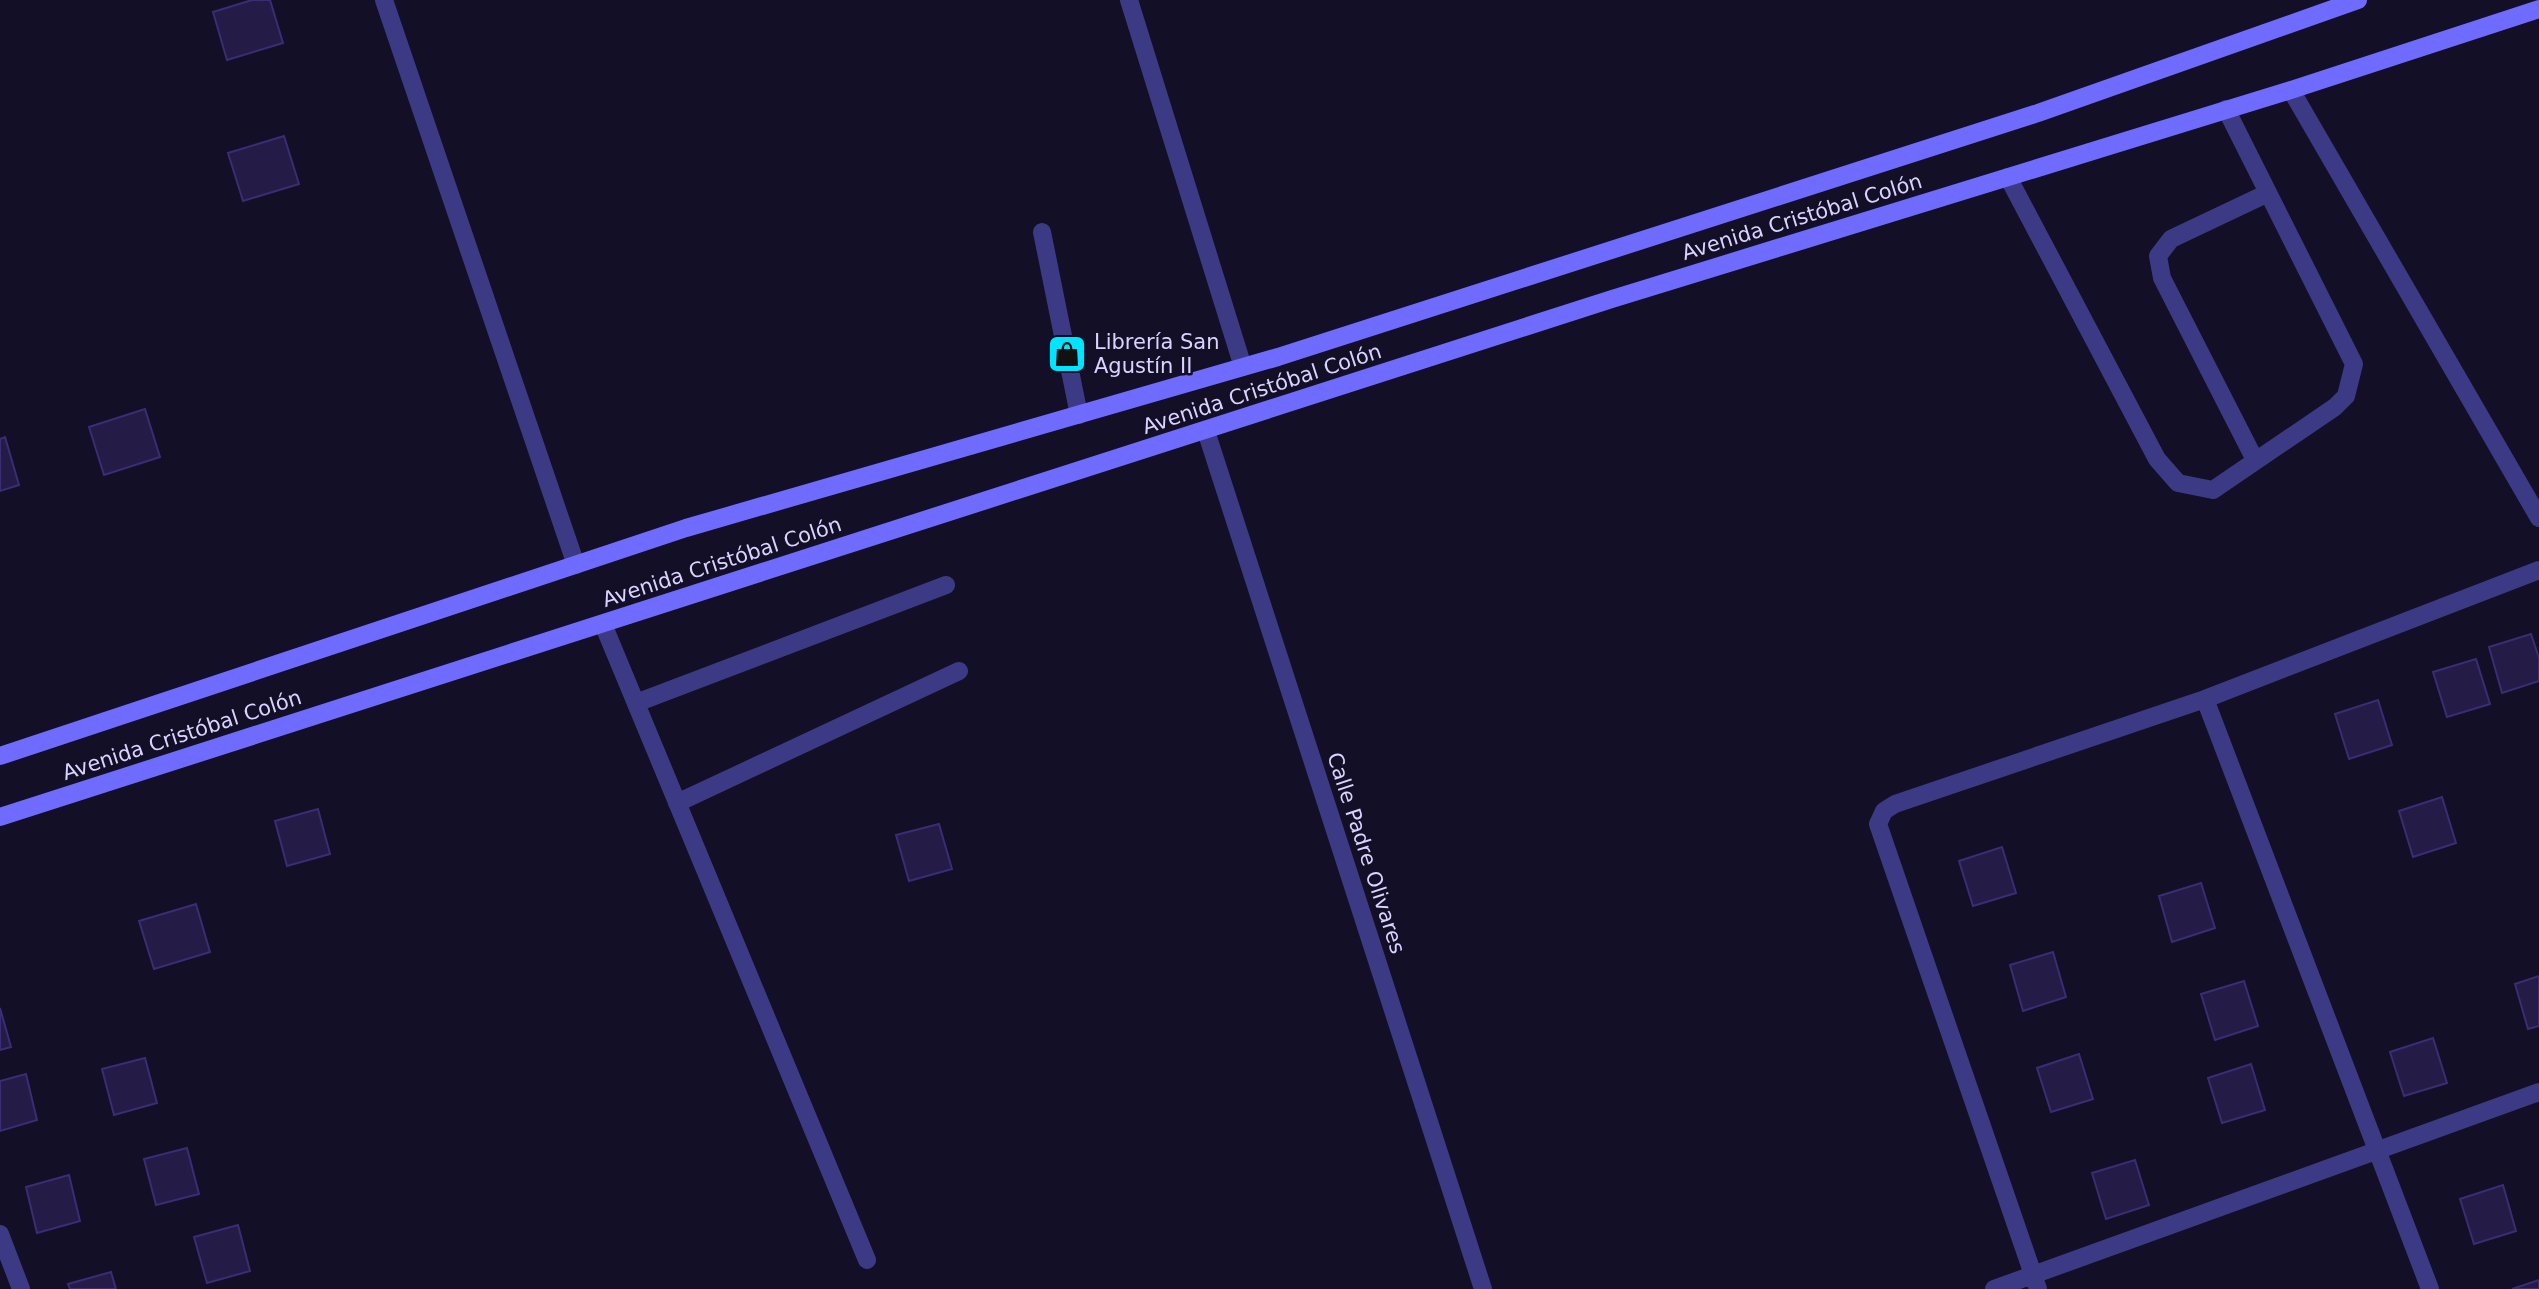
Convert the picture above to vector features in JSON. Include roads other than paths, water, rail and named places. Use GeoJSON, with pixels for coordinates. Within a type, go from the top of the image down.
{"type":"FeatureCollection","features":[{"type":"Feature","properties":{"kind":"street"},"geometry":{"type":"LineString","coordinates":[[384,0],[576,565]]}},
{"type":"Feature","properties":{"kind":"street"},"geometry":{"type":"LineString","coordinates":[[1129,0],[1243,367]]}},
{"type":"Feature","properties":{"kind":"street","name":"Avenida Cristóbal Colón"},"geometry":{"type":"LineString","coordinates":[[0,756],[686,528],[1243,367],[2038,113],[2358,0]]}},
{"type":"Feature","properties":{"kind":"street","name":"Avenida Cristóbal Colón"},"geometry":{"type":"LineString","coordinates":[[0,817],[1612,299],[2291,90],[2539,9]]}},
{"type":"Feature","properties":{"kind":"street"},"geometry":{"type":"LineString","coordinates":[[2291,90],[2539,519]]}},
{"type":"Feature","properties":{"kind":"street"},"geometry":{"type":"LineString","coordinates":[[2008,177],[2157,459],[2178,482],[2213,490],[2335,407],[2346,396],[2354,364],[2227,109]]}},
{"type":"Feature","properties":{"kind":"street"},"geometry":{"type":"LineString","coordinates":[[2255,460],[2162,278],[2158,256],[2171,239],[2268,193]]}},
{"type":"Feature","properties":{"kind":"street"},"geometry":{"type":"LineString","coordinates":[[1042,232],[1079,415]]}},
{"type":"Feature","properties":{"kind":"street","name":"Calle Padre Olivares"},"geometry":{"type":"LineString","coordinates":[[1206,430],[1483,1289]]}},
{"type":"Feature","properties":{"kind":"street"},"geometry":{"type":"LineString","coordinates":[[2035,1282],[1878,824],[1884,811],[1895,804],[2205,699],[2539,570]]}},
{"type":"Feature","properties":{"kind":"street"},"geometry":{"type":"LineString","coordinates":[[636,703],[946,585]]}},
{"type":"Feature","properties":{"kind":"street"},"geometry":{"type":"LineString","coordinates":[[603,624],[867,1260]]}},
{"type":"Feature","properties":{"kind":"street"},"geometry":{"type":"LineString","coordinates":[[677,803],[958,671]]}},
{"type":"Feature","properties":{"kind":"street"},"geometry":{"type":"LineString","coordinates":[[2205,699],[2375,1151],[2430,1289]]}},
{"type":"Feature","properties":{"kind":"street"},"geometry":{"type":"LineString","coordinates":[[1994,1289],[2035,1282],[2375,1151],[2539,1092]]}},
{"type":"Feature","properties":{"kind":"street"},"geometry":{"type":"LineString","coordinates":[[0,1234],[22,1289]]}},
{"type":"Feature","properties":{"kind":"place","name":"Librería San Agustín II"},"geometry":{"type":"Point","coordinates":[1067,354]}}]}
